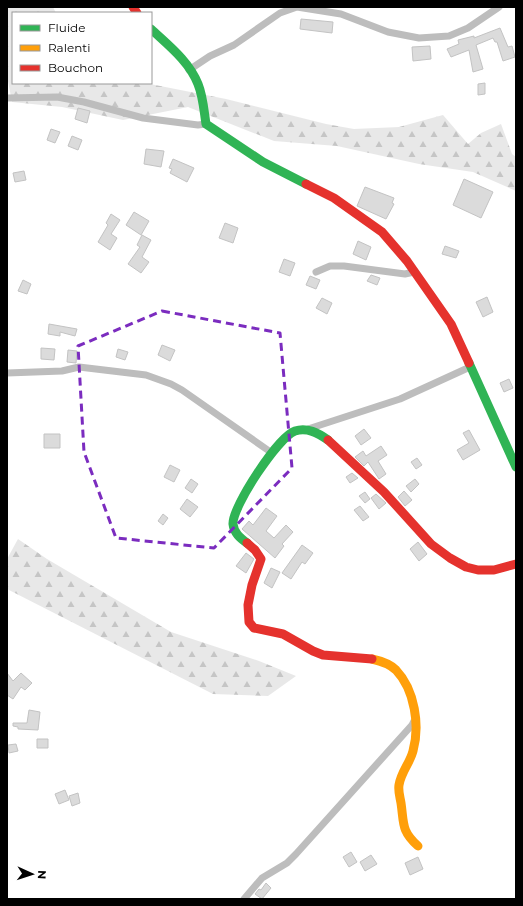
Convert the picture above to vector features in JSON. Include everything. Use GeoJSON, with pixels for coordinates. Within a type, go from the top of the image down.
{"type":"FeatureCollection","features":[{"type":"Feature","properties":{"kind":"street"},"geometry":{"type":"LineString","coordinates":[[189,70],[210,56],[234,45],[280,13],[297,7],[325,9],[350,16],[388,32],[405,36],[434,38],[449,36],[468,28],[499,7]]}},
{"type":"Feature","properties":{"kind":"street"},"geometry":{"type":"LineString","coordinates":[[152,30],[189,70],[201,92],[206,124]]}},
{"type":"Feature","properties":{"kind":"street"},"geometry":{"type":"LineString","coordinates":[[7,98],[57,97],[84,102],[143,118],[198,125],[206,124],[263,162],[334,198],[382,232],[396,246],[439,304],[451,324],[516,466]]}},
{"type":"Feature","properties":{"kind":"street"},"geometry":{"type":"LineString","coordinates":[[316,272],[337,266],[405,274],[414,272]]}},
{"type":"Feature","properties":{"kind":"street"},"geometry":{"type":"LineString","coordinates":[[418,846],[408,838],[401,822],[402,801],[398,790],[400,778],[413,752],[415,718],[411,697],[400,675],[391,665],[371,659],[350,656],[323,655],[312,651],[285,634],[254,628],[248,621],[247,608],[254,574],[261,559],[255,549],[235,532],[233,524],[239,504],[272,453],[280,442],[295,430],[306,430],[400,399],[470,366]]}},
{"type":"Feature","properties":{"kind":"street"},"geometry":{"type":"LineString","coordinates":[[7,373],[62,371],[79,367],[146,375],[171,384],[182,390],[272,453]]}},
{"type":"Feature","properties":{"kind":"street"},"geometry":{"type":"LineString","coordinates":[[306,430],[318,434],[335,445],[359,471],[382,490],[430,543],[453,560],[470,568],[487,571],[516,564]]}},
{"type":"Feature","properties":{"kind":"street"},"geometry":{"type":"LineString","coordinates":[[244,899],[262,878],[287,863],[296,854],[323,822],[348,798],[412,725],[415,718]]}},
{"type":"Feature","properties":{"kind":"highlighted area"},"geometry":{"type":"Polygon","coordinates":[[[162,311],[280,333],[292,468],[214,548],[116,538],[84,452],[78,346],[162,311]]]}},
{"type":"Feature","properties":{"kind":"green space"},"geometry":{"type":"Polygon","coordinates":[[[7,7],[53,7],[56,12],[12,12],[12,84],[150,84],[226,99],[326,124],[354,129],[399,127],[443,115],[468,144],[481,133],[501,124],[512,154],[516,157],[516,191],[473,172],[419,164],[337,146],[274,141],[188,107],[123,120],[62,107],[12,102],[7,76],[7,7]]]}},
{"type":"Feature","properties":{"kind":"green space"},"geometry":{"type":"Polygon","coordinates":[[[18,539],[47,559],[171,632],[259,661],[296,676],[268,696],[213,694],[7,589],[7,559],[18,539]]]}},
{"type":"Feature","properties":{"kind":"building"},"geometry":{"type":"Polygon","coordinates":[[[301,19],[333,22],[332,33],[300,29],[301,19]]]}},
{"type":"Feature","properties":{"kind":"building"},"geometry":{"type":"Polygon","coordinates":[[[500,28],[508,47],[512,46],[515,57],[503,61],[497,42],[495,42],[493,38],[476,45],[483,69],[473,72],[469,50],[451,57],[447,49],[459,44],[458,40],[474,36],[474,38],[500,28]]]}},
{"type":"Feature","properties":{"kind":"building"},"geometry":{"type":"Polygon","coordinates":[[[430,46],[431,59],[413,61],[412,47],[430,46]]]}},
{"type":"Feature","properties":{"kind":"building"},"geometry":{"type":"Polygon","coordinates":[[[485,83],[485,94],[478,95],[478,84],[485,83]]]}},
{"type":"Feature","properties":{"kind":"building"},"geometry":{"type":"Polygon","coordinates":[[[78,108],[90,111],[87,123],[75,119],[78,108]]]}},
{"type":"Feature","properties":{"kind":"building"},"geometry":{"type":"Polygon","coordinates":[[[51,129],[60,132],[55,143],[47,140],[51,129]]]}},
{"type":"Feature","properties":{"kind":"building"},"geometry":{"type":"Polygon","coordinates":[[[72,136],[82,140],[78,150],[68,146],[72,136]]]}},
{"type":"Feature","properties":{"kind":"building"},"geometry":{"type":"Polygon","coordinates":[[[146,149],[164,151],[161,167],[144,164],[146,149]]]}},
{"type":"Feature","properties":{"kind":"building"},"geometry":{"type":"Polygon","coordinates":[[[173,159],[194,168],[187,182],[170,173],[172,169],[169,168],[173,159]]]}},
{"type":"Feature","properties":{"kind":"building"},"geometry":{"type":"Polygon","coordinates":[[[24,171],[26,180],[15,182],[13,173],[24,171]]]}},
{"type":"Feature","properties":{"kind":"building"},"geometry":{"type":"Polygon","coordinates":[[[464,179],[493,192],[481,218],[453,205],[464,179]]]}},
{"type":"Feature","properties":{"kind":"building"},"geometry":{"type":"Polygon","coordinates":[[[365,187],[394,198],[392,203],[394,204],[386,219],[357,206],[365,187]]]}},
{"type":"Feature","properties":{"kind":"building"},"geometry":{"type":"Polygon","coordinates":[[[134,212],[149,221],[141,235],[126,225],[134,212]]]}},
{"type":"Feature","properties":{"kind":"building"},"geometry":{"type":"Polygon","coordinates":[[[111,214],[120,220],[111,234],[117,238],[110,250],[98,242],[108,225],[106,223],[111,214]]]}},
{"type":"Feature","properties":{"kind":"building"},"geometry":{"type":"Polygon","coordinates":[[[225,223],[238,228],[233,243],[219,238],[225,223]]]}},
{"type":"Feature","properties":{"kind":"building"},"geometry":{"type":"Polygon","coordinates":[[[142,235],[151,240],[142,257],[149,262],[141,273],[128,264],[140,247],[137,245],[142,235]]]}},
{"type":"Feature","properties":{"kind":"building"},"geometry":{"type":"Polygon","coordinates":[[[358,241],[371,247],[366,260],[353,254],[358,241]]]}},
{"type":"Feature","properties":{"kind":"building"},"geometry":{"type":"Polygon","coordinates":[[[445,246],[459,251],[456,258],[442,254],[445,246]]]}},
{"type":"Feature","properties":{"kind":"building"},"geometry":{"type":"Polygon","coordinates":[[[284,259],[295,263],[290,276],[279,272],[284,259]]]}},
{"type":"Feature","properties":{"kind":"building"},"geometry":{"type":"Polygon","coordinates":[[[371,275],[380,278],[377,285],[367,281],[371,275]]]}},
{"type":"Feature","properties":{"kind":"building"},"geometry":{"type":"Polygon","coordinates":[[[310,276],[320,280],[316,289],[306,285],[310,276]]]}},
{"type":"Feature","properties":{"kind":"building"},"geometry":{"type":"Polygon","coordinates":[[[23,280],[31,284],[27,294],[18,291],[23,280]]]}},
{"type":"Feature","properties":{"kind":"building"},"geometry":{"type":"Polygon","coordinates":[[[487,297],[493,312],[483,317],[476,302],[487,297]]]}},
{"type":"Feature","properties":{"kind":"building"},"geometry":{"type":"Polygon","coordinates":[[[322,298],[332,303],[327,314],[316,308],[322,298]]]}},
{"type":"Feature","properties":{"kind":"building"},"geometry":{"type":"Polygon","coordinates":[[[49,324],[77,329],[75,336],[60,332],[60,336],[48,334],[49,324]]]}},
{"type":"Feature","properties":{"kind":"building"},"geometry":{"type":"Polygon","coordinates":[[[162,345],[175,350],[170,361],[158,355],[162,345]]]}},
{"type":"Feature","properties":{"kind":"building"},"geometry":{"type":"Polygon","coordinates":[[[41,348],[55,349],[54,360],[41,359],[41,348]]]}},
{"type":"Feature","properties":{"kind":"building"},"geometry":{"type":"Polygon","coordinates":[[[118,349],[128,352],[125,360],[116,357],[118,349]]]}},
{"type":"Feature","properties":{"kind":"building"},"geometry":{"type":"Polygon","coordinates":[[[68,350],[77,351],[76,363],[67,362],[68,350]]]}},
{"type":"Feature","properties":{"kind":"building"},"geometry":{"type":"Polygon","coordinates":[[[509,379],[513,388],[504,392],[500,383],[509,379]]]}},
{"type":"Feature","properties":{"kind":"building"},"geometry":{"type":"Polygon","coordinates":[[[364,429],[371,438],[361,445],[355,436],[364,429]]]}},
{"type":"Feature","properties":{"kind":"building"},"geometry":{"type":"Polygon","coordinates":[[[469,430],[480,450],[463,460],[457,450],[469,443],[463,433],[469,430]]]}},
{"type":"Feature","properties":{"kind":"building"},"geometry":{"type":"Polygon","coordinates":[[[44,434],[60,434],[60,448],[44,448],[44,434]]]}},
{"type":"Feature","properties":{"kind":"building"},"geometry":{"type":"Polygon","coordinates":[[[381,446],[387,455],[378,461],[386,474],[379,479],[368,462],[364,466],[355,457],[363,451],[366,456],[381,446]]]}},
{"type":"Feature","properties":{"kind":"building"},"geometry":{"type":"Polygon","coordinates":[[[417,458],[422,465],[416,469],[411,462],[417,458]]]}},
{"type":"Feature","properties":{"kind":"building"},"geometry":{"type":"Polygon","coordinates":[[[170,465],[180,470],[174,482],[164,477],[170,465]]]}},
{"type":"Feature","properties":{"kind":"building"},"geometry":{"type":"Polygon","coordinates":[[[352,473],[358,478],[350,483],[346,477],[352,473]]]}},
{"type":"Feature","properties":{"kind":"building"},"geometry":{"type":"Polygon","coordinates":[[[191,479],[198,484],[192,493],[185,488],[191,479]]]}},
{"type":"Feature","properties":{"kind":"building"},"geometry":{"type":"Polygon","coordinates":[[[415,479],[419,484],[411,492],[406,486],[415,479]]]}},
{"type":"Feature","properties":{"kind":"building"},"geometry":{"type":"Polygon","coordinates":[[[404,491],[412,500],[405,506],[398,497],[404,491]]]}},
{"type":"Feature","properties":{"kind":"building"},"geometry":{"type":"Polygon","coordinates":[[[365,492],[370,499],[365,503],[359,496],[365,492]]]}},
{"type":"Feature","properties":{"kind":"building"},"geometry":{"type":"Polygon","coordinates":[[[376,494],[386,503],[379,509],[371,498],[376,494]]]}},
{"type":"Feature","properties":{"kind":"building"},"geometry":{"type":"Polygon","coordinates":[[[187,499],[198,507],[190,517],[180,509],[187,499]]]}},
{"type":"Feature","properties":{"kind":"building"},"geometry":{"type":"Polygon","coordinates":[[[360,506],[369,517],[363,521],[354,510],[360,506]]]}},
{"type":"Feature","properties":{"kind":"building"},"geometry":{"type":"Polygon","coordinates":[[[266,508],[277,516],[266,531],[274,538],[286,525],[293,532],[282,544],[284,546],[275,558],[242,529],[249,521],[253,525],[266,508]]]}},
{"type":"Feature","properties":{"kind":"building"},"geometry":{"type":"Polygon","coordinates":[[[163,514],[168,518],[163,525],[158,521],[163,514]]]}},
{"type":"Feature","properties":{"kind":"building"},"geometry":{"type":"Polygon","coordinates":[[[418,542],[427,554],[419,561],[410,549],[418,542]]]}},
{"type":"Feature","properties":{"kind":"building"},"geometry":{"type":"Polygon","coordinates":[[[302,545],[313,553],[305,564],[302,562],[291,579],[282,573],[302,545]]]}},
{"type":"Feature","properties":{"kind":"building"},"geometry":{"type":"Polygon","coordinates":[[[246,553],[254,559],[246,573],[236,566],[246,553]]]}},
{"type":"Feature","properties":{"kind":"building"},"geometry":{"type":"Polygon","coordinates":[[[271,568],[280,572],[272,588],[264,583],[271,568]]]}},
{"type":"Feature","properties":{"kind":"building"},"geometry":{"type":"Polygon","coordinates":[[[7,673],[13,681],[21,673],[32,683],[25,690],[21,687],[13,699],[7,695],[7,673]]]}},
{"type":"Feature","properties":{"kind":"building"},"geometry":{"type":"Polygon","coordinates":[[[29,710],[40,712],[38,730],[18,729],[18,727],[13,726],[13,723],[27,723],[29,710]]]}},
{"type":"Feature","properties":{"kind":"building"},"geometry":{"type":"Polygon","coordinates":[[[37,739],[48,739],[48,748],[37,748],[37,739]]]}},
{"type":"Feature","properties":{"kind":"building"},"geometry":{"type":"Polygon","coordinates":[[[16,744],[18,751],[9,753],[8,745],[16,744]]]}},
{"type":"Feature","properties":{"kind":"building"},"geometry":{"type":"Polygon","coordinates":[[[65,790],[69,800],[59,804],[55,794],[65,790]]]}},
{"type":"Feature","properties":{"kind":"building"},"geometry":{"type":"Polygon","coordinates":[[[78,793],[80,803],[72,806],[69,796],[78,793]]]}},
{"type":"Feature","properties":{"kind":"building"},"geometry":{"type":"Polygon","coordinates":[[[351,852],[357,862],[349,867],[343,857],[351,852]]]}},
{"type":"Feature","properties":{"kind":"building"},"geometry":{"type":"Polygon","coordinates":[[[371,855],[377,864],[365,871],[360,862],[371,855]]]}},
{"type":"Feature","properties":{"kind":"building"},"geometry":{"type":"Polygon","coordinates":[[[418,857],[423,869],[410,875],[405,863],[418,857]]]}},
{"type":"Feature","properties":{"kind":"building"},"geometry":{"type":"Polygon","coordinates":[[[266,883],[271,888],[262,899],[255,894],[259,889],[261,890],[266,883]]]}},
{"type":"Feature","properties":{"kind":"traffic: fast"},"geometry":{"type":"LineString","coordinates":[[152,30],[178,54],[194,76],[201,93],[206,124],[263,162],[306,184]]}},
{"type":"Feature","properties":{"kind":"traffic: fast"},"geometry":{"type":"LineString","coordinates":[[469,363],[516,467]]}},
{"type":"Feature","properties":{"kind":"traffic: fast"},"geometry":{"type":"LineString","coordinates":[[247,543],[236,533],[233,524],[235,515],[257,473],[278,446],[287,436],[299,430],[312,431],[328,440]]}},
{"type":"Feature","properties":{"kind":"traffic: slow"},"geometry":{"type":"LineString","coordinates":[[372,659],[385,663],[396,670],[408,688],[412,698],[416,720],[415,741],[412,755],[400,780],[399,790],[404,826],[409,836],[418,846]]}},
{"type":"Feature","properties":{"kind":"traffic: jam"},"geometry":{"type":"LineString","coordinates":[[133,7],[136,12]]}},
{"type":"Feature","properties":{"kind":"traffic: jam"},"geometry":{"type":"LineString","coordinates":[[306,184],[334,198],[382,232],[407,261],[451,324],[469,363]]}},
{"type":"Feature","properties":{"kind":"traffic: jam"},"geometry":{"type":"LineString","coordinates":[[328,440],[384,492],[431,544],[450,558],[466,567],[478,570],[494,570],[516,564]]}},
{"type":"Feature","properties":{"kind":"traffic: jam"},"geometry":{"type":"LineString","coordinates":[[247,543],[255,550],[261,559],[252,585],[248,605],[249,622],[254,628],[283,634],[323,655],[372,659]]}}]}
